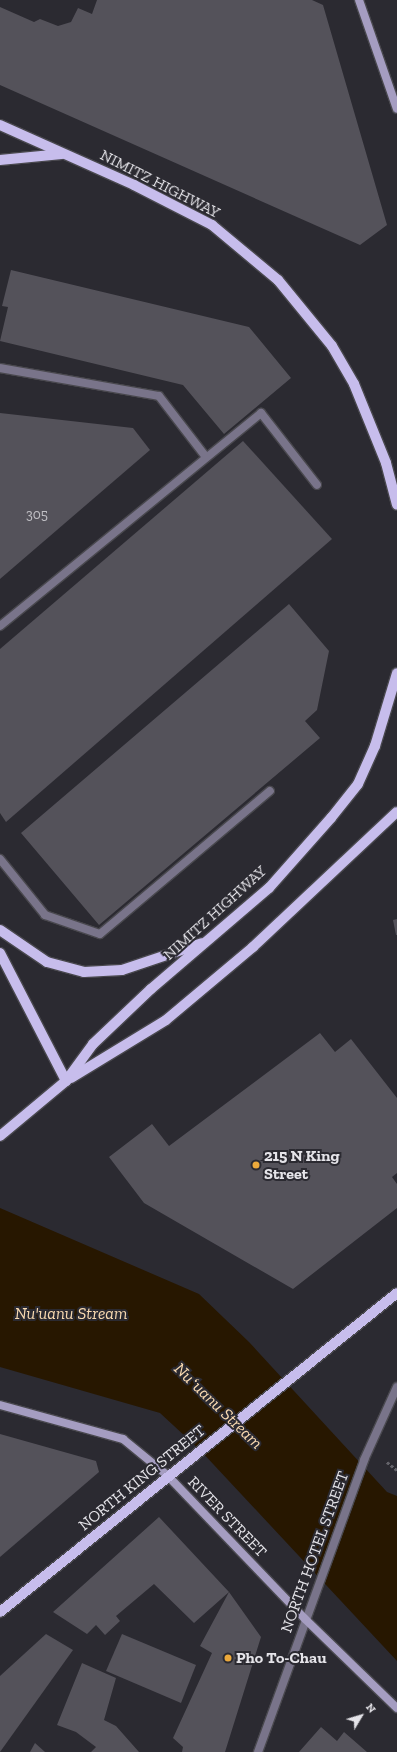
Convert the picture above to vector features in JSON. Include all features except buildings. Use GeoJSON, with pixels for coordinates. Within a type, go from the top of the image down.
{"type":"FeatureCollection","features":[{"type":"Feature","properties":{"kind":"main road","name":"NIMITZ HIGHWAY"},"geometry":{"type":"LineString","coordinates":[[0,125],[212,225],[278,280],[332,346],[354,384],[386,463],[397,505]]}},
{"type":"Feature","properties":{"kind":"main road"},"geometry":{"type":"LineString","coordinates":[[0,160],[64,154]]}},
{"type":"Feature","properties":{"kind":"main road","name":"NIMITZ HIGHWAY"},"geometry":{"type":"LineString","coordinates":[[0,1136],[66,1081],[93,1044],[151,988],[210,941],[269,888],[358,784],[375,746],[397,674]]}},
{"type":"Feature","properties":{"kind":"main road"},"geometry":{"type":"LineString","coordinates":[[0,953],[66,1081],[166,1020],[253,947],[397,812]]}},
{"type":"Feature","properties":{"kind":"main road"},"geometry":{"type":"LineString","coordinates":[[0,930],[47,962],[84,972],[122,970],[210,941]]}},
{"type":"Feature","properties":{"kind":"main road","name":"NORTH KING STREET"},"geometry":{"type":"LineString","coordinates":[[0,1612],[167,1475],[397,1293]]}},
{"type":"Feature","properties":{"kind":"street"},"geometry":{"type":"LineString","coordinates":[[359,0],[397,109]]}},
{"type":"Feature","properties":{"kind":"street"},"geometry":{"type":"LineString","coordinates":[[0,368],[159,396],[206,458]]}},
{"type":"Feature","properties":{"kind":"street"},"geometry":{"type":"LineString","coordinates":[[0,626],[261,413],[317,485]]}},
{"type":"Feature","properties":{"kind":"street"},"geometry":{"type":"LineString","coordinates":[[0,858],[3,873],[45,915],[100,934],[270,791]]}},
{"type":"Feature","properties":{"kind":"street","name":"NORTH HOTEL STREET"},"geometry":{"type":"LineString","coordinates":[[258,1752],[305,1619],[364,1460],[397,1387]]}},
{"type":"Feature","properties":{"kind":"street","name":"RIVER STREET"},"geometry":{"type":"LineString","coordinates":[[0,1405],[122,1439],[167,1475],[305,1619],[397,1708]]}},
{"type":"Feature","properties":{"kind":"path"},"geometry":{"type":"LineString","coordinates":[[387,1462],[397,1470]]}},
{"type":"Feature","properties":{"kind":"water","name":"Nu'uanu Stream"},"geometry":{"type":"Polygon","coordinates":[[[0,1208],[199,1294],[249,1342],[387,1492],[397,1496],[397,1661],[200,1450],[160,1413],[0,1367],[0,1208]]]}},
{"type":"Feature","properties":{"kind":"place","name":"215 N King Street"},"geometry":{"type":"Point","coordinates":[256,1165]}},
{"type":"Feature","properties":{"kind":"place","name":"Pho To-Chau"},"geometry":{"type":"Point","coordinates":[228,1658]}},
{"type":"Feature","properties":{"kind":"water label","name":"Nuʻuanu Stream"},"geometry":{"type":"Point","coordinates":[218,1406]}}]}
